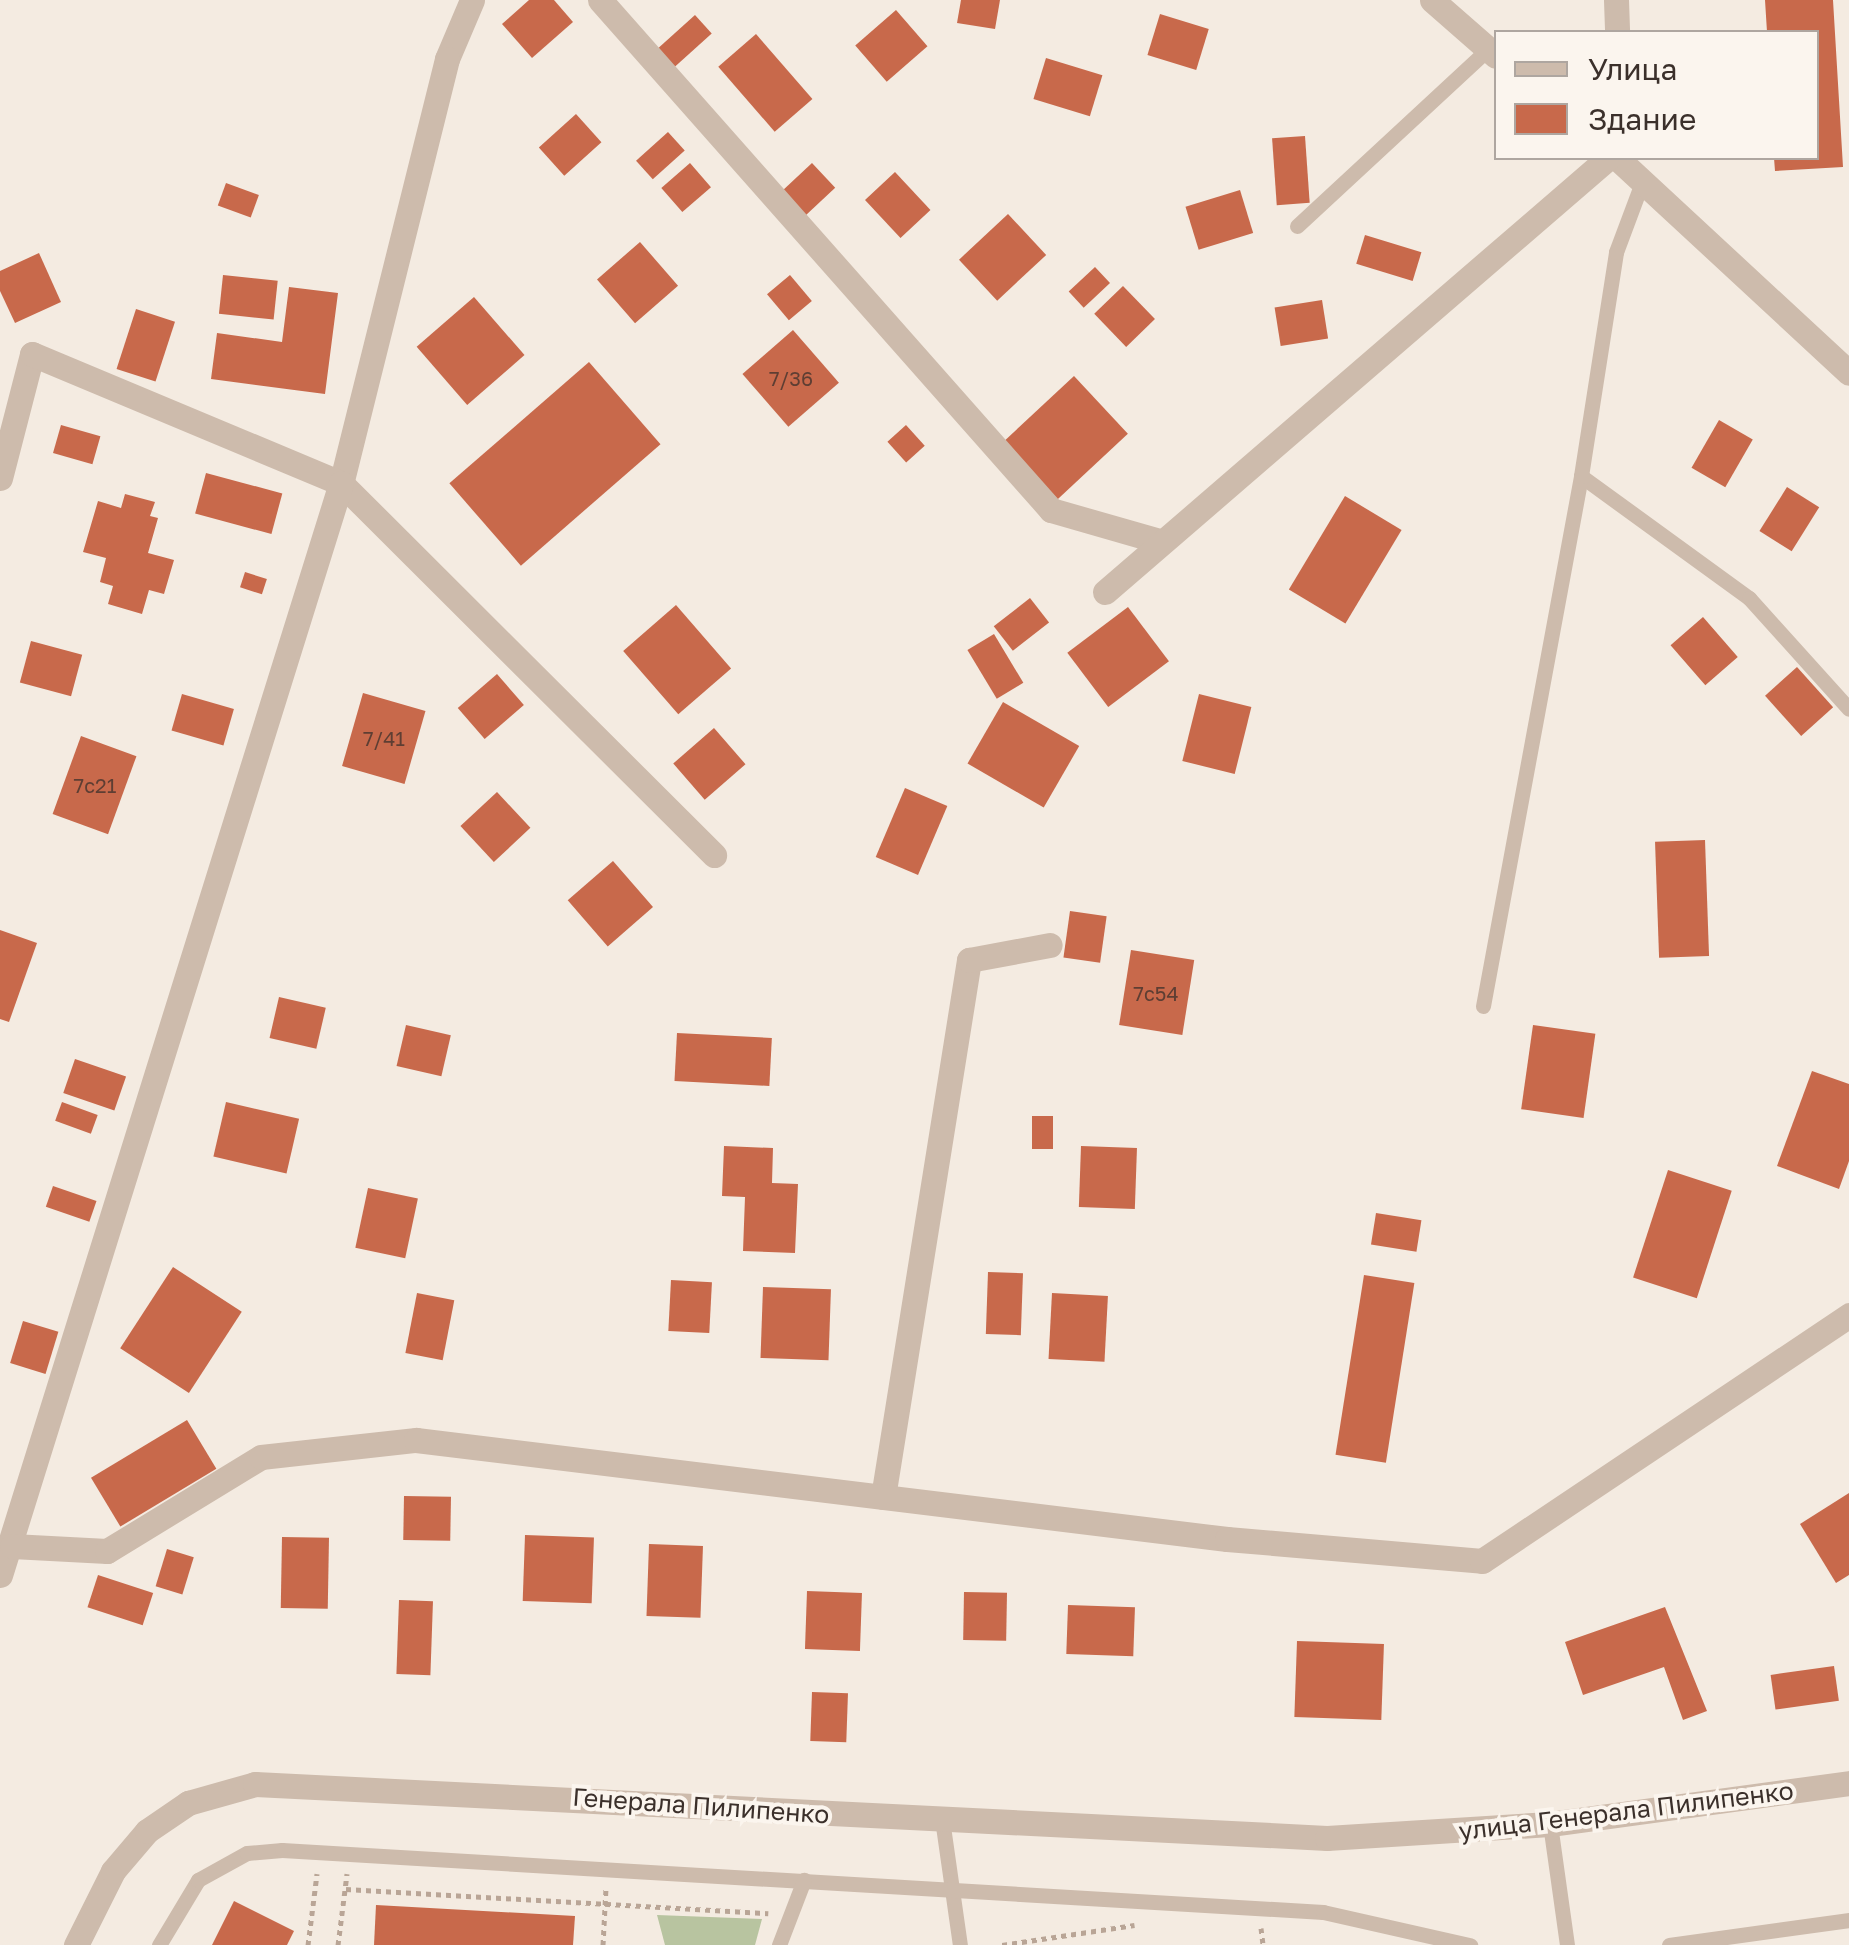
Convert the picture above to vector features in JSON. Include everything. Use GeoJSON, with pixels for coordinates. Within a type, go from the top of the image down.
{"type":"FeatureCollection","features":[{"type":"Feature","properties":{"kind":"street"},"geometry":{"type":"LineString","coordinates":[[0,1575],[341,482],[447,59],[472,0]]}},
{"type":"Feature","properties":{"kind":"street"},"geometry":{"type":"LineString","coordinates":[[600,0],[1051,510],[1159,541]]}},
{"type":"Feature","properties":{"kind":"street"},"geometry":{"type":"LineString","coordinates":[[1432,0],[1492,52]]}},
{"type":"Feature","properties":{"kind":"street"},"geometry":{"type":"LineString","coordinates":[[1616,0],[1617,30]]}},
{"type":"Feature","properties":{"kind":"street"},"geometry":{"type":"LineString","coordinates":[[1104,592],[1606,160]]}},
{"type":"Feature","properties":{"kind":"street"},"geometry":{"type":"LineString","coordinates":[[1619,160],[1641,185],[1849,373]]}},
{"type":"Feature","properties":{"kind":"street"},"geometry":{"type":"LineString","coordinates":[[0,478],[32,354],[341,482],[714,855]]}},
{"type":"Feature","properties":{"kind":"street"},"geometry":{"type":"LineString","coordinates":[[884,1497],[968,960],[1050,944]]}},
{"type":"Feature","properties":{"kind":"street"},"geometry":{"type":"LineString","coordinates":[[12,1546],[107,1551],[261,1457],[416,1440],[1226,1539],[1482,1561],[1849,1315]]}},
{"type":"Feature","properties":{"kind":"street","name":"улица Генерала Пилипенко"},"geometry":{"type":"LineString","coordinates":[[1402,1837],[1550,1824],[1849,1783]]}},
{"type":"Feature","properties":{"kind":"street","name":"Генерала Пилипенко"},"geometry":{"type":"LineString","coordinates":[[76,1945],[113,1872],[147,1832],[188,1802],[255,1784],[1235,1836],[1402,1837]]}},
{"type":"Feature","properties":{"kind":"lane"},"geometry":{"type":"LineString","coordinates":[[1297,226],[1492,52]]}},
{"type":"Feature","properties":{"kind":"lane"},"geometry":{"type":"LineString","coordinates":[[1483,1006],[1582,476],[1616,252],[1641,185]]}},
{"type":"Feature","properties":{"kind":"lane"},"geometry":{"type":"LineString","coordinates":[[1582,476],[1748,598],[1849,709]]}},
{"type":"Feature","properties":{"kind":"lane"},"geometry":{"type":"LineString","coordinates":[[942,1819],[960,1945]]}},
{"type":"Feature","properties":{"kind":"lane"},"geometry":{"type":"LineString","coordinates":[[1550,1824],[1567,1945]]}},
{"type":"Feature","properties":{"kind":"lane"},"geometry":{"type":"LineString","coordinates":[[159,1945],[182,1899],[219,1865],[248,1853],[319,1852],[1323,1912],[1437,1941],[1470,1945]]}},
{"type":"Feature","properties":{"kind":"lane"},"geometry":{"type":"LineString","coordinates":[[779,1945],[787,1914],[804,1880]]}},
{"type":"Feature","properties":{"kind":"lane"},"geometry":{"type":"LineString","coordinates":[[1669,1945],[1849,1920]]}},
{"type":"Feature","properties":{"kind":"path"},"geometry":{"type":"LineString","coordinates":[[308,1945],[319,1852]]}},
{"type":"Feature","properties":{"kind":"path"},"geometry":{"type":"LineString","coordinates":[[338,1945],[348,1853]]}},
{"type":"Feature","properties":{"kind":"path"},"geometry":{"type":"LineString","coordinates":[[603,1945],[607,1868]]}},
{"type":"Feature","properties":{"kind":"path"},"geometry":{"type":"LineString","coordinates":[[346,1889],[787,1914]]}},
{"type":"Feature","properties":{"kind":"green space"},"geometry":{"type":"Polygon","coordinates":[[[657,1915],[762,1919],[755,1945],[665,1945],[657,1915]]]}},
{"type":"Feature","properties":{"kind":"building"},"geometry":{"type":"Polygon","coordinates":[[[529,0],[554,0],[573,22],[532,58],[502,24],[529,0]]]}},
{"type":"Feature","properties":{"kind":"building"},"geometry":{"type":"Polygon","coordinates":[[[961,0],[1000,0],[995,29],[957,23],[961,0]]]}},
{"type":"Feature","properties":{"kind":"building"},"geometry":{"type":"Polygon","coordinates":[[[1765,0],[1833,0],[1843,167],[1775,171],[1774,160],[1819,160],[1819,30],[1767,30],[1765,0]]]}},
{"type":"Feature","properties":{"kind":"building"},"geometry":{"type":"Polygon","coordinates":[[[896,10],[927,46],[887,82],[855,45],[896,10]]]}},
{"type":"Feature","properties":{"kind":"building"},"geometry":{"type":"Polygon","coordinates":[[[1160,14],[1209,29],[1196,70],[1147,55],[1160,14]]]}},
{"type":"Feature","properties":{"kind":"building"},"geometry":{"type":"Polygon","coordinates":[[[695,15],[712,34],[670,71],[653,52],[695,15]]]}},
{"type":"Feature","properties":{"kind":"building"},"geometry":{"type":"Polygon","coordinates":[[[756,34],[812,99],[775,132],[718,67],[756,34]]]}},
{"type":"Feature","properties":{"kind":"building"},"geometry":{"type":"Polygon","coordinates":[[[1046,58],[1102,75],[1090,116],[1033,99],[1046,58]]]}},
{"type":"Feature","properties":{"kind":"building"},"geometry":{"type":"Polygon","coordinates":[[[576,114],[601,142],[564,176],[539,147],[576,114]]]}},
{"type":"Feature","properties":{"kind":"building"},"geometry":{"type":"Polygon","coordinates":[[[668,132],[685,151],[653,179],[636,161],[668,132]]]}},
{"type":"Feature","properties":{"kind":"building"},"geometry":{"type":"Polygon","coordinates":[[[1305,136],[1310,203],[1277,205],[1272,138],[1305,136]]]}},
{"type":"Feature","properties":{"kind":"building"},"geometry":{"type":"Polygon","coordinates":[[[690,163],[711,187],[682,212],[661,188],[690,163]]]}},
{"type":"Feature","properties":{"kind":"building"},"geometry":{"type":"Polygon","coordinates":[[[812,163],[835,188],[796,224],[773,199],[812,163]]]}},
{"type":"Feature","properties":{"kind":"building"},"geometry":{"type":"Polygon","coordinates":[[[895,172],[930,210],[900,238],[865,200],[895,172]]]}},
{"type":"Feature","properties":{"kind":"building"},"geometry":{"type":"Polygon","coordinates":[[[226,183],[259,195],[251,218],[218,206],[226,183]]]}},
{"type":"Feature","properties":{"kind":"building"},"geometry":{"type":"Polygon","coordinates":[[[1240,190],[1253,233],[1199,250],[1185,207],[1240,190]]]}},
{"type":"Feature","properties":{"kind":"building"},"geometry":{"type":"Polygon","coordinates":[[[1008,214],[1046,255],[997,301],[959,260],[1008,214]]]}},
{"type":"Feature","properties":{"kind":"building"},"geometry":{"type":"Polygon","coordinates":[[[1365,235],[1421,252],[1413,281],[1356,264],[1365,235]]]}},
{"type":"Feature","properties":{"kind":"building"},"geometry":{"type":"Polygon","coordinates":[[[640,242],[678,286],[635,323],[597,279],[640,242]]]}},
{"type":"Feature","properties":{"kind":"building"},"geometry":{"type":"Polygon","coordinates":[[[39,253],[61,302],[15,323],[0,291],[0,271],[39,253]]]}},
{"type":"Feature","properties":{"kind":"building"},"geometry":{"type":"Polygon","coordinates":[[[1095,267],[1110,283],[1084,308],[1069,292],[1095,267]]]}},
{"type":"Feature","properties":{"kind":"building"},"geometry":{"type":"Polygon","coordinates":[[[223,275],[278,281],[274,320],[219,314],[223,275]]]}},
{"type":"Feature","properties":{"kind":"building"},"geometry":{"type":"Polygon","coordinates":[[[790,275],[812,301],[789,320],[767,294],[790,275]]]}},
{"type":"Feature","properties":{"kind":"building"},"geometry":{"type":"Polygon","coordinates":[[[1123,286],[1155,319],[1126,347],[1094,314],[1123,286]]]}},
{"type":"Feature","properties":{"kind":"building"},"geometry":{"type":"Polygon","coordinates":[[[289,287],[338,293],[325,394],[211,379],[217,333],[282,342],[289,287]]]}},
{"type":"Feature","properties":{"kind":"building"},"geometry":{"type":"Polygon","coordinates":[[[474,297],[525,355],[467,405],[417,347],[474,297]]]}},
{"type":"Feature","properties":{"kind":"building"},"geometry":{"type":"Polygon","coordinates":[[[1322,300],[1328,339],[1281,346],[1275,308],[1322,300]]]}},
{"type":"Feature","properties":{"kind":"building"},"geometry":{"type":"Polygon","coordinates":[[[136,309],[175,322],[156,382],[117,369],[136,309]]]}},
{"type":"Feature","properties":{"kind":"building"},"geometry":{"type":"Polygon","coordinates":[[[793,330],[839,383],[788,427],[742,374],[793,330]]]}},
{"type":"Feature","properties":{"kind":"building"},"geometry":{"type":"Polygon","coordinates":[[[589,362],[661,444],[521,566],[449,483],[589,362]]]}},
{"type":"Feature","properties":{"kind":"building"},"geometry":{"type":"Polygon","coordinates":[[[1074,376],[1128,434],[1058,499],[1004,441],[1074,376]]]}},
{"type":"Feature","properties":{"kind":"building"},"geometry":{"type":"Polygon","coordinates":[[[1719,420],[1753,439],[1725,487],[1692,468],[1719,420]]]}},
{"type":"Feature","properties":{"kind":"building"},"geometry":{"type":"Polygon","coordinates":[[[61,425],[100,436],[92,464],[53,453],[61,425]]]}},
{"type":"Feature","properties":{"kind":"building"},"geometry":{"type":"Polygon","coordinates":[[[906,425],[925,446],[906,463],[887,442],[906,425]]]}},
{"type":"Feature","properties":{"kind":"building"},"geometry":{"type":"Polygon","coordinates":[[[206,473],[282,493],[271,534],[195,514],[206,473]]]}},
{"type":"Feature","properties":{"kind":"building"},"geometry":{"type":"Polygon","coordinates":[[[1787,487],[1819,507],[1792,551],[1759,531],[1787,487]]]}},
{"type":"Feature","properties":{"kind":"building"},"geometry":{"type":"Polygon","coordinates":[[[125,494],[155,502],[150,516],[158,518],[148,553],[174,560],[164,594],[149,590],[142,614],[108,604],[113,586],[100,582],[106,558],[83,552],[98,501],[121,508],[125,494]]]}},
{"type":"Feature","properties":{"kind":"building"},"geometry":{"type":"Polygon","coordinates":[[[1345,496],[1402,530],[1345,623],[1289,589],[1345,496]]]}},
{"type":"Feature","properties":{"kind":"building"},"geometry":{"type":"Polygon","coordinates":[[[245,572],[267,579],[262,594],[240,587],[245,572]]]}},
{"type":"Feature","properties":{"kind":"building"},"geometry":{"type":"Polygon","coordinates":[[[1030,598],[1049,622],[1013,651],[994,626],[1030,598]]]}},
{"type":"Feature","properties":{"kind":"building"},"geometry":{"type":"Polygon","coordinates":[[[676,605],[731,668],[678,714],[623,651],[676,605]]]}},
{"type":"Feature","properties":{"kind":"building"},"geometry":{"type":"Polygon","coordinates":[[[1128,607],[1169,661],[1108,707],[1067,653],[1128,607]]]}},
{"type":"Feature","properties":{"kind":"building"},"geometry":{"type":"Polygon","coordinates":[[[1703,617],[1738,657],[1705,685],[1671,645],[1703,617]]]}},
{"type":"Feature","properties":{"kind":"building"},"geometry":{"type":"Polygon","coordinates":[[[994,634],[1023,683],[997,699],[967,650],[994,634]]]}},
{"type":"Feature","properties":{"kind":"building"},"geometry":{"type":"Polygon","coordinates":[[[31,641],[82,655],[71,696],[20,683],[31,641]]]}},
{"type":"Feature","properties":{"kind":"building"},"geometry":{"type":"Polygon","coordinates":[[[1797,667],[1833,707],[1801,736],[1765,696],[1797,667]]]}},
{"type":"Feature","properties":{"kind":"building"},"geometry":{"type":"Polygon","coordinates":[[[497,674],[524,705],[485,739],[458,708],[497,674]]]}},
{"type":"Feature","properties":{"kind":"building"},"geometry":{"type":"Polygon","coordinates":[[[363,693],[425,711],[405,784],[342,766],[363,693]]]}},
{"type":"Feature","properties":{"kind":"building"},"geometry":{"type":"Polygon","coordinates":[[[182,694],[234,709],[223,745],[172,731],[182,694]]]}},
{"type":"Feature","properties":{"kind":"building"},"geometry":{"type":"Polygon","coordinates":[[[1199,694],[1251,707],[1235,774],[1182,761],[1199,694]]]}},
{"type":"Feature","properties":{"kind":"building"},"geometry":{"type":"Polygon","coordinates":[[[1003,702],[1079,746],[1044,807],[968,763],[1003,702]]]}},
{"type":"Feature","properties":{"kind":"building"},"geometry":{"type":"Polygon","coordinates":[[[714,728],[745,764],[705,800],[673,763],[714,728]]]}},
{"type":"Feature","properties":{"kind":"building"},"geometry":{"type":"Polygon","coordinates":[[[81,736],[136,756],[108,834],[53,814],[81,736]]]}},
{"type":"Feature","properties":{"kind":"building"},"geometry":{"type":"Polygon","coordinates":[[[905,788],[947,806],[918,875],[876,857],[905,788]]]}},
{"type":"Feature","properties":{"kind":"building"},"geometry":{"type":"Polygon","coordinates":[[[497,792],[530,828],[494,862],[460,826],[497,792]]]}},
{"type":"Feature","properties":{"kind":"building"},"geometry":{"type":"Polygon","coordinates":[[[1705,840],[1709,956],[1659,958],[1655,842],[1705,840]]]}},
{"type":"Feature","properties":{"kind":"building"},"geometry":{"type":"Polygon","coordinates":[[[613,861],[653,907],[608,946],[568,900],[613,861]]]}},
{"type":"Feature","properties":{"kind":"building"},"geometry":{"type":"Polygon","coordinates":[[[1070,911],[1107,916],[1100,963],[1063,958],[1070,911]]]}},
{"type":"Feature","properties":{"kind":"building"},"geometry":{"type":"Polygon","coordinates":[[[0,930],[37,943],[9,1022],[0,1019],[0,930]]]}},
{"type":"Feature","properties":{"kind":"building"},"geometry":{"type":"Polygon","coordinates":[[[1131,950],[1194,960],[1182,1035],[1119,1025],[1131,950]]]}},
{"type":"Feature","properties":{"kind":"building"},"geometry":{"type":"Polygon","coordinates":[[[279,997],[326,1008],[316,1049],[270,1038],[279,997]]]}},
{"type":"Feature","properties":{"kind":"building"},"geometry":{"type":"Polygon","coordinates":[[[406,1025],[451,1035],[441,1076],[397,1066],[406,1025]]]}},
{"type":"Feature","properties":{"kind":"building"},"geometry":{"type":"Polygon","coordinates":[[[1533,1025],[1595,1034],[1584,1118],[1521,1109],[1533,1025]]]}},
{"type":"Feature","properties":{"kind":"building"},"geometry":{"type":"Polygon","coordinates":[[[677,1033],[772,1038],[769,1086],[674,1081],[677,1033]]]}},
{"type":"Feature","properties":{"kind":"building"},"geometry":{"type":"Polygon","coordinates":[[[75,1059],[126,1077],[114,1111],[63,1093],[75,1059]]]}},
{"type":"Feature","properties":{"kind":"building"},"geometry":{"type":"Polygon","coordinates":[[[1812,1071],[1849,1084],[1849,1161],[1839,1189],[1777,1166],[1812,1071]]]}},
{"type":"Feature","properties":{"kind":"building"},"geometry":{"type":"Polygon","coordinates":[[[62,1102],[98,1115],[91,1134],[55,1121],[62,1102]]]}},
{"type":"Feature","properties":{"kind":"building"},"geometry":{"type":"Polygon","coordinates":[[[226,1102],[299,1119],[286,1173],[213,1157],[226,1102]]]}},
{"type":"Feature","properties":{"kind":"building"},"geometry":{"type":"Polygon","coordinates":[[[1032,1116],[1053,1116],[1053,1149],[1032,1149],[1032,1116]]]}},
{"type":"Feature","properties":{"kind":"building"},"geometry":{"type":"Polygon","coordinates":[[[724,1146],[773,1148],[772,1183],[798,1184],[795,1253],[743,1251],[745,1197],[722,1196],[724,1146]]]}},
{"type":"Feature","properties":{"kind":"building"},"geometry":{"type":"Polygon","coordinates":[[[1081,1146],[1137,1148],[1135,1209],[1079,1207],[1081,1146]]]}},
{"type":"Feature","properties":{"kind":"building"},"geometry":{"type":"Polygon","coordinates":[[[1668,1170],[1732,1191],[1697,1298],[1633,1277],[1668,1170]]]}},
{"type":"Feature","properties":{"kind":"building"},"geometry":{"type":"Polygon","coordinates":[[[53,1186],[96,1201],[89,1222],[46,1207],[53,1186]]]}},
{"type":"Feature","properties":{"kind":"building"},"geometry":{"type":"Polygon","coordinates":[[[368,1188],[418,1199],[405,1258],[355,1248],[368,1188]]]}},
{"type":"Feature","properties":{"kind":"building"},"geometry":{"type":"Polygon","coordinates":[[[1376,1213],[1421,1220],[1416,1252],[1371,1245],[1376,1213]]]}},
{"type":"Feature","properties":{"kind":"building"},"geometry":{"type":"Polygon","coordinates":[[[173,1267],[242,1312],[189,1393],[120,1348],[173,1267]]]}},
{"type":"Feature","properties":{"kind":"building"},"geometry":{"type":"Polygon","coordinates":[[[988,1272],[1023,1273],[1021,1335],[986,1334],[988,1272]]]}},
{"type":"Feature","properties":{"kind":"building"},"geometry":{"type":"Polygon","coordinates":[[[1364,1275],[1414,1283],[1386,1463],[1336,1455],[1364,1275]]]}},
{"type":"Feature","properties":{"kind":"building"},"geometry":{"type":"Polygon","coordinates":[[[671,1280],[712,1282],[709,1333],[668,1331],[671,1280]]]}},
{"type":"Feature","properties":{"kind":"building"},"geometry":{"type":"Polygon","coordinates":[[[763,1287],[831,1289],[828,1360],[761,1358],[763,1287]]]}},
{"type":"Feature","properties":{"kind":"building"},"geometry":{"type":"Polygon","coordinates":[[[417,1293],[454,1300],[443,1360],[405,1353],[417,1293]]]}},
{"type":"Feature","properties":{"kind":"building"},"geometry":{"type":"Polygon","coordinates":[[[1052,1293],[1108,1296],[1104,1362],[1049,1359],[1052,1293]]]}},
{"type":"Feature","properties":{"kind":"building"},"geometry":{"type":"Polygon","coordinates":[[[23,1321],[58,1332],[46,1374],[10,1363],[23,1321]]]}},
{"type":"Feature","properties":{"kind":"building"},"geometry":{"type":"Polygon","coordinates":[[[187,1420],[216,1469],[120,1527],[91,1478],[187,1420]]]}},
{"type":"Feature","properties":{"kind":"building"},"geometry":{"type":"Polygon","coordinates":[[[1849,1493],[1849,1575],[1836,1583],[1800,1524],[1849,1493]]]}},
{"type":"Feature","properties":{"kind":"building"},"geometry":{"type":"Polygon","coordinates":[[[404,1496],[451,1497],[450,1541],[403,1540],[404,1496]]]}},
{"type":"Feature","properties":{"kind":"building"},"geometry":{"type":"Polygon","coordinates":[[[525,1535],[594,1537],[592,1603],[523,1601],[525,1535]]]}},
{"type":"Feature","properties":{"kind":"building"},"geometry":{"type":"Polygon","coordinates":[[[282,1537],[329,1538],[328,1609],[281,1608],[282,1537]]]}},
{"type":"Feature","properties":{"kind":"building"},"geometry":{"type":"Polygon","coordinates":[[[649,1544],[703,1546],[700,1618],[646,1616],[649,1544]]]}},
{"type":"Feature","properties":{"kind":"building"},"geometry":{"type":"Polygon","coordinates":[[[167,1549],[194,1557],[182,1594],[156,1586],[167,1549]]]}},
{"type":"Feature","properties":{"kind":"building"},"geometry":{"type":"Polygon","coordinates":[[[98,1575],[153,1593],[143,1625],[87,1607],[98,1575]]]}},
{"type":"Feature","properties":{"kind":"building"},"geometry":{"type":"Polygon","coordinates":[[[807,1591],[862,1593],[860,1651],[805,1649],[807,1591]]]}},
{"type":"Feature","properties":{"kind":"building"},"geometry":{"type":"Polygon","coordinates":[[[964,1592],[1007,1593],[1006,1641],[963,1640],[964,1592]]]}},
{"type":"Feature","properties":{"kind":"building"},"geometry":{"type":"Polygon","coordinates":[[[399,1600],[433,1601],[430,1675],[396,1674],[399,1600]]]}},
{"type":"Feature","properties":{"kind":"building"},"geometry":{"type":"Polygon","coordinates":[[[1068,1605],[1135,1607],[1133,1656],[1066,1654],[1068,1605]]]}},
{"type":"Feature","properties":{"kind":"building"},"geometry":{"type":"Polygon","coordinates":[[[1665,1607],[1707,1711],[1683,1720],[1664,1667],[1583,1695],[1565,1642],[1665,1607]]]}},
{"type":"Feature","properties":{"kind":"building"},"geometry":{"type":"Polygon","coordinates":[[[1297,1641],[1384,1644],[1381,1720],[1294,1717],[1297,1641]]]}},
{"type":"Feature","properties":{"kind":"building"},"geometry":{"type":"Polygon","coordinates":[[[1834,1666],[1839,1701],[1775,1710],[1771,1675],[1834,1666]]]}},
{"type":"Feature","properties":{"kind":"building"},"geometry":{"type":"Polygon","coordinates":[[[812,1692],[848,1693],[846,1742],[810,1741],[812,1692]]]}},
{"type":"Feature","properties":{"kind":"building"},"geometry":{"type":"Polygon","coordinates":[[[234,1901],[294,1931],[287,1945],[212,1945],[234,1901]]]}},
{"type":"Feature","properties":{"kind":"building"},"geometry":{"type":"Polygon","coordinates":[[[376,1905],[575,1916],[573,1945],[374,1945],[376,1905]]]}}]}
